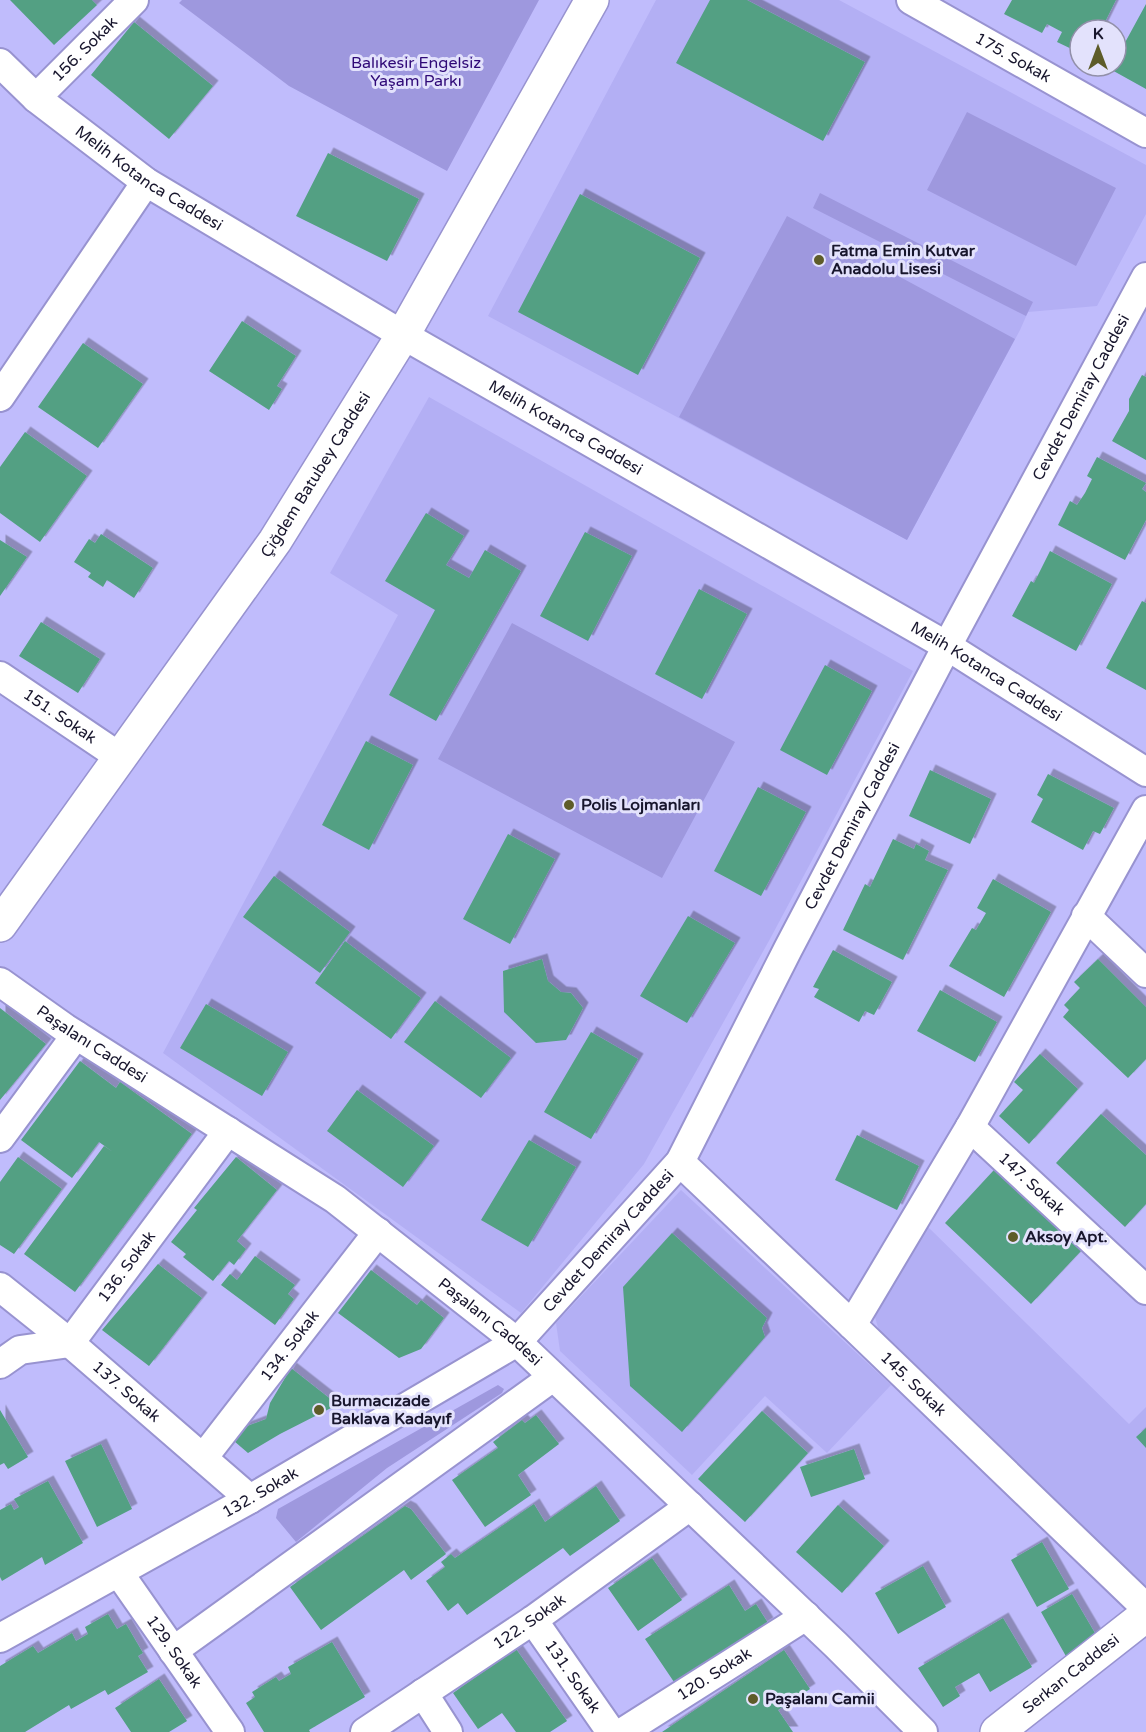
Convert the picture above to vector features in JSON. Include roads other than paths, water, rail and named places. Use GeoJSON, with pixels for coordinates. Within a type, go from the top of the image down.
{"type":"FeatureCollection","features":[{"type":"Feature","properties":{"kind":"main road","name":"Çiğdem Batubey Caddesi"},"geometry":{"type":"LineString","coordinates":[[0,925],[275,541],[403,336],[592,0]]}},
{"type":"Feature","properties":{"kind":"main road","name":"Serkan Caddesi"},"geometry":{"type":"LineString","coordinates":[[997,1732],[1146,1615]]}},
{"type":"Feature","properties":{"kind":"street","name":"156. Sokak"},"geometry":{"type":"LineString","coordinates":[[36,98],[134,0]]}},
{"type":"Feature","properties":{"kind":"street","name":"175. Sokak"},"geometry":{"type":"LineString","coordinates":[[911,0],[1146,133]]}},
{"type":"Feature","properties":{"kind":"street","name":"Melih Kotanca Caddesi"},"geometry":{"type":"LineString","coordinates":[[0,63],[36,98],[146,182],[403,336],[947,646],[1146,772]]}},
{"type":"Feature","properties":{"kind":"street"},"geometry":{"type":"LineString","coordinates":[[0,397],[146,182]]}},
{"type":"Feature","properties":{"kind":"street","name":"Cevdet Demiray Caddesi"},"geometry":{"type":"LineString","coordinates":[[517,1342],[680,1162],[788,949],[947,646],[1146,277]]}},
{"type":"Feature","properties":{"kind":"street","name":"151. Sokak"},"geometry":{"type":"LineString","coordinates":[[0,676],[120,757]]}},
{"type":"Feature","properties":{"kind":"street"},"geometry":{"type":"LineString","coordinates":[[852,1325],[969,1127],[1146,810]]}},
{"type":"Feature","properties":{"kind":"street"},"geometry":{"type":"LineString","coordinates":[[1086,916],[1146,973]]}},
{"type":"Feature","properties":{"kind":"street","name":"Paşalanı Caddesi"},"geometry":{"type":"LineString","coordinates":[[0,982],[75,1035],[325,1193],[517,1342],[806,1616],[923,1732]]}},
{"type":"Feature","properties":{"kind":"street"},"geometry":{"type":"LineString","coordinates":[[0,1138],[75,1035]]}},
{"type":"Feature","properties":{"kind":"street","name":"147. Sokak"},"geometry":{"type":"LineString","coordinates":[[969,1127],[1146,1290]]}},
{"type":"Feature","properties":{"kind":"street","name":"136. Sokak"},"geometry":{"type":"LineString","coordinates":[[70,1343],[228,1131]]}},
{"type":"Feature","properties":{"kind":"street","name":"145. Sokak"},"geometry":{"type":"LineString","coordinates":[[680,1162],[1146,1608]]}},
{"type":"Feature","properties":{"kind":"street","name":"134. Sokak"},"geometry":{"type":"LineString","coordinates":[[203,1458],[378,1232]]}},
{"type":"Feature","properties":{"kind":"street","name":"137. Sokak"},"geometry":{"type":"LineString","coordinates":[[0,1287],[70,1343],[250,1499]]}},
{"type":"Feature","properties":{"kind":"street","name":"132. Sokak"},"geometry":{"type":"LineString","coordinates":[[0,1638],[250,1499],[517,1342]]}},
{"type":"Feature","properties":{"kind":"street"},"geometry":{"type":"LineString","coordinates":[[0,1364],[20,1350],[70,1343]]}},
{"type":"Feature","properties":{"kind":"street"},"geometry":{"type":"LineString","coordinates":[[173,1651],[553,1377]]}},
{"type":"Feature","properties":{"kind":"street","name":"122. Sokak"},"geometry":{"type":"LineString","coordinates":[[365,1732],[533,1620],[690,1506]]}},
{"type":"Feature","properties":{"kind":"street","name":"129. Sokak"},"geometry":{"type":"LineString","coordinates":[[118,1573],[230,1732]]}},
{"type":"Feature","properties":{"kind":"street","name":"120. Sokak"},"geometry":{"type":"LineString","coordinates":[[623,1732],[806,1616]]}},
{"type":"Feature","properties":{"kind":"street","name":"131. Sokak"},"geometry":{"type":"LineString","coordinates":[[533,1620],[611,1732]]}},
{"type":"Feature","properties":{"kind":"street"},"geometry":{"type":"LineString","coordinates":[[423,1694],[448,1732]]}},
{"type":"Feature","properties":{"kind":"place","name":"Fatma Emin Kutvar Anadolu Lisesi"},"geometry":{"type":"Point","coordinates":[819,260]}},
{"type":"Feature","properties":{"kind":"place","name":"Polis Lojmanları"},"geometry":{"type":"Point","coordinates":[569,805]}},
{"type":"Feature","properties":{"kind":"place","name":"Aksoy Apt."},"geometry":{"type":"Point","coordinates":[1013,1237]}},
{"type":"Feature","properties":{"kind":"place","name":"Burmacızade Baklava Kadayıf"},"geometry":{"type":"Point","coordinates":[319,1410]}},
{"type":"Feature","properties":{"kind":"place","name":"Paşalanı Camii"},"geometry":{"type":"Point","coordinates":[753,1699]}},
{"type":"Feature","properties":{"kind":"park label","name":"Balıkesir Engelsiz Yaşam Parkı"},"geometry":{"type":"Point","coordinates":[416,72]}}]}
